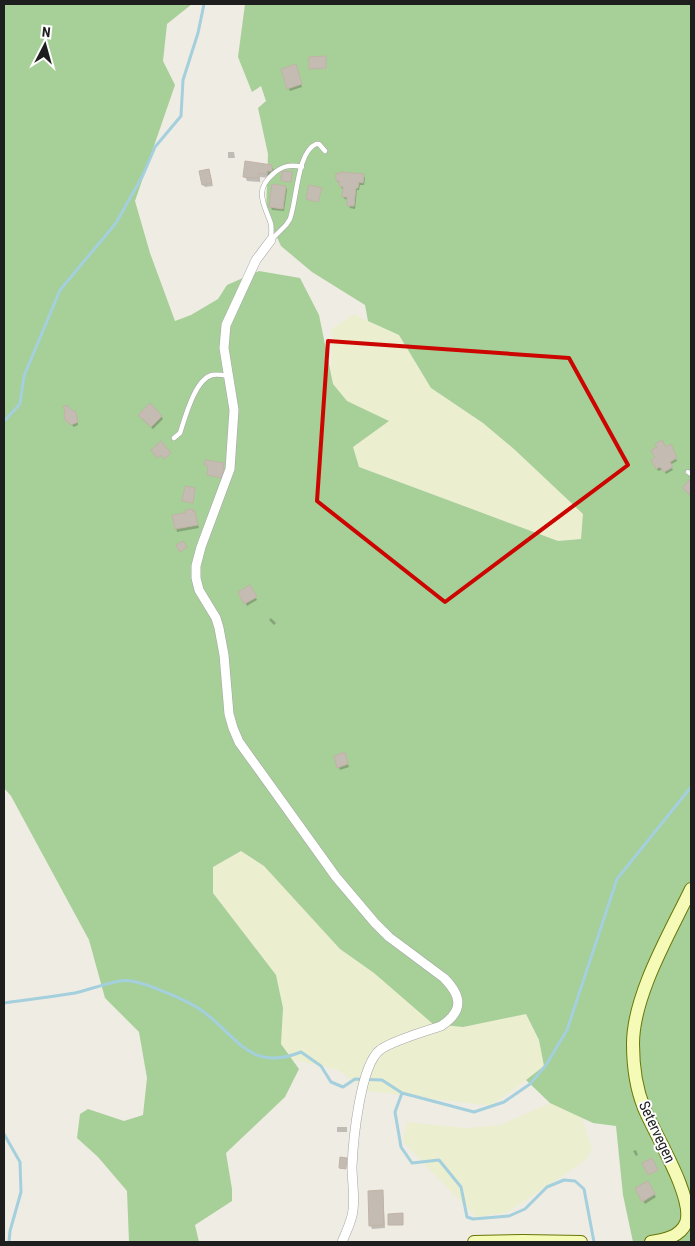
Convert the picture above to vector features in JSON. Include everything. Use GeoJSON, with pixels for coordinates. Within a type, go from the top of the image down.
{"type":"FeatureCollection","features":[{"type":"Feature","properties":{"kind":"main road","name":"Setervegen"},"geometry":{"type":"LineString","coordinates":[[651,1242],[674,1236],[688,1227],[688,1210],[684,1194],[644,1109],[639,1093],[633,1045],[635,1021],[642,996],[660,953],[691,889]]}},
{"type":"Feature","properties":{"kind":"main road"},"geometry":{"type":"LineString","coordinates":[[474,1242],[581,1242]]}},
{"type":"Feature","properties":{"kind":"street"},"geometry":{"type":"LineString","coordinates":[[271,240],[256,260],[226,324],[224,348],[234,410],[230,469],[197,560],[196,578],[199,590],[220,628],[229,714],[233,728],[244,749],[336,877],[374,923],[389,937],[444,978],[451,985],[458,999],[457,1010],[448,1021],[383,1048],[375,1054],[369,1063],[354,1133],[352,1168],[353,1213],[342,1242]]}},
{"type":"Feature","properties":{"kind":"lane"},"geometry":{"type":"LineString","coordinates":[[271,240],[290,219],[307,152],[313,145],[320,144],[325,151]]}},
{"type":"Feature","properties":{"kind":"lane"},"geometry":{"type":"LineString","coordinates":[[271,240],[271,224],[262,202],[264,184],[284,166],[302,167]]}},
{"type":"Feature","properties":{"kind":"lane"},"geometry":{"type":"LineString","coordinates":[[174,438],[180,433],[197,389],[203,381],[213,375],[228,376]]}},
{"type":"Feature","properties":{"kind":"highlighted area"},"geometry":{"type":"Polygon","coordinates":[[[328,341],[569,358],[628,465],[445,602],[317,501],[328,341]]]}},
{"type":"Feature","properties":{"kind":"green space"},"geometry":{"type":"Polygon","coordinates":[[[4,4],[192,4],[167,24],[163,61],[175,85],[135,201],[150,253],[175,321],[191,315],[218,299],[227,285],[259,271],[300,278],[319,315],[333,384],[347,401],[389,421],[353,447],[359,467],[558,541],[581,539],[583,514],[514,449],[483,423],[431,388],[399,335],[368,321],[365,305],[312,272],[281,246],[266,214],[268,154],[258,108],[266,101],[261,86],[252,92],[238,57],[245,4],[691,4],[691,1242],[633,1242],[623,1195],[616,1126],[593,1123],[550,1103],[526,1080],[544,1066],[539,1040],[526,1014],[463,1027],[433,1024],[374,973],[340,949],[264,866],[241,851],[213,867],[213,893],[276,975],[283,1008],[281,1044],[299,1069],[285,1097],[226,1153],[232,1201],[195,1225],[199,1242],[129,1242],[127,1191],[98,1157],[77,1138],[80,1114],[88,1109],[124,1121],[143,1115],[147,1078],[139,1032],[105,998],[89,940],[11,796],[4,788],[4,4]]]}},
{"type":"Feature","properties":{"kind":"green space"},"geometry":{"type":"Polygon","coordinates":[[[353,314],[399,335],[431,388],[483,423],[584,514],[581,539],[558,541],[359,467],[353,447],[389,421],[347,401],[333,384],[331,374],[332,329],[353,314]]]}},
{"type":"Feature","properties":{"kind":"green space"},"geometry":{"type":"Polygon","coordinates":[[[241,851],[264,866],[340,949],[374,973],[463,1027],[526,1014],[539,1040],[544,1067],[491,1106],[368,1091],[338,1070],[292,1059],[281,1044],[283,1008],[276,975],[213,893],[213,867],[241,851]]]}},
{"type":"Feature","properties":{"kind":"green space"},"geometry":{"type":"Polygon","coordinates":[[[550,1103],[582,1118],[592,1150],[586,1160],[506,1213],[476,1217],[403,1142],[407,1122],[466,1128],[500,1125],[550,1103]]]}},
{"type":"Feature","properties":{"kind":"building"},"geometry":{"type":"Polygon","coordinates":[[[326,56],[326,68],[309,69],[309,57],[326,56]]]}},
{"type":"Feature","properties":{"kind":"building"},"geometry":{"type":"Polygon","coordinates":[[[296,64],[302,84],[287,89],[281,69],[296,64]]]}},
{"type":"Feature","properties":{"kind":"building"},"geometry":{"type":"Polygon","coordinates":[[[245,161],[272,165],[272,171],[267,171],[267,174],[258,173],[258,178],[243,177],[245,161]]]}},
{"type":"Feature","properties":{"kind":"building"},"geometry":{"type":"Polygon","coordinates":[[[209,169],[212,183],[202,185],[199,171],[209,169]]]}},
{"type":"Feature","properties":{"kind":"building"},"geometry":{"type":"Polygon","coordinates":[[[282,171],[292,172],[291,182],[281,181],[282,171]]]}},
{"type":"Feature","properties":{"kind":"building"},"geometry":{"type":"Polygon","coordinates":[[[340,172],[364,174],[363,183],[359,182],[358,188],[356,188],[354,206],[347,206],[347,197],[342,197],[343,187],[339,186],[339,181],[336,181],[336,173],[340,174],[340,172]]]}},
{"type":"Feature","properties":{"kind":"building"},"geometry":{"type":"Polygon","coordinates":[[[272,184],[286,186],[283,209],[269,207],[272,184]]]}},
{"type":"Feature","properties":{"kind":"building"},"geometry":{"type":"Polygon","coordinates":[[[309,185],[322,188],[318,202],[306,199],[309,185]]]}},
{"type":"Feature","properties":{"kind":"building"},"geometry":{"type":"Polygon","coordinates":[[[150,403],[162,416],[151,427],[138,415],[150,403]]]}},
{"type":"Feature","properties":{"kind":"building"},"geometry":{"type":"Polygon","coordinates":[[[67,405],[76,412],[78,422],[71,425],[64,419],[65,411],[63,407],[67,405]]]}},
{"type":"Feature","properties":{"kind":"building"},"geometry":{"type":"Polygon","coordinates":[[[662,440],[666,447],[671,444],[677,458],[670,462],[673,467],[664,472],[660,467],[656,469],[651,460],[655,458],[651,450],[657,447],[655,444],[662,440]]]}},
{"type":"Feature","properties":{"kind":"building"},"geometry":{"type":"Polygon","coordinates":[[[161,441],[171,453],[164,459],[161,455],[157,458],[151,450],[161,441]]]}},
{"type":"Feature","properties":{"kind":"building"},"geometry":{"type":"Polygon","coordinates":[[[205,460],[224,463],[222,478],[207,475],[208,466],[204,465],[205,460]]]}},
{"type":"Feature","properties":{"kind":"building"},"geometry":{"type":"Polygon","coordinates":[[[689,480],[691,481],[690,495],[682,488],[689,480]]]}},
{"type":"Feature","properties":{"kind":"building"},"geometry":{"type":"Polygon","coordinates":[[[185,486],[195,488],[193,503],[182,501],[185,486]]]}},
{"type":"Feature","properties":{"kind":"building"},"geometry":{"type":"Polygon","coordinates":[[[193,509],[198,525],[175,529],[172,515],[185,513],[185,510],[193,509]]]}},
{"type":"Feature","properties":{"kind":"building"},"geometry":{"type":"Polygon","coordinates":[[[183,541],[187,547],[180,552],[176,545],[183,541]]]}},
{"type":"Feature","properties":{"kind":"building"},"geometry":{"type":"Polygon","coordinates":[[[250,585],[257,597],[244,604],[238,592],[250,585]]]}},
{"type":"Feature","properties":{"kind":"building"},"geometry":{"type":"Polygon","coordinates":[[[345,752],[348,764],[337,768],[334,756],[345,752]]]}},
{"type":"Feature","properties":{"kind":"building"},"geometry":{"type":"Polygon","coordinates":[[[340,1157],[347,1158],[346,1169],[339,1168],[340,1157]]]}},
{"type":"Feature","properties":{"kind":"building"},"geometry":{"type":"Polygon","coordinates":[[[652,1158],[658,1170],[648,1175],[642,1163],[652,1158]]]}},
{"type":"Feature","properties":{"kind":"building"},"geometry":{"type":"Polygon","coordinates":[[[648,1181],[655,1194],[642,1202],[635,1188],[648,1181]]]}},
{"type":"Feature","properties":{"kind":"building"},"geometry":{"type":"Polygon","coordinates":[[[383,1190],[384,1225],[369,1226],[368,1191],[383,1190]]]}},
{"type":"Feature","properties":{"kind":"building"},"geometry":{"type":"Polygon","coordinates":[[[403,1213],[403,1225],[388,1225],[388,1214],[403,1213]]]}},
{"type":"Feature","properties":{"kind":"waterway"},"geometry":{"type":"LineString","coordinates":[[4,421],[20,404],[24,376],[60,290],[116,223],[143,175],[155,147],[181,116],[183,80],[198,33],[204,4]]}},
{"type":"Feature","properties":{"kind":"waterway"},"geometry":{"type":"LineString","coordinates":[[402,1093],[474,1112],[504,1102],[530,1084],[546,1065],[567,1030],[617,879],[691,787]]}},
{"type":"Feature","properties":{"kind":"waterway"},"geometry":{"type":"LineString","coordinates":[[4,1003],[75,993],[112,983],[131,981],[167,993],[201,1010],[245,1049],[256,1055],[269,1058],[283,1057],[301,1052],[321,1066],[331,1082],[343,1087],[355,1079],[382,1080],[402,1093],[395,1112],[401,1147],[412,1163],[439,1160],[461,1187],[467,1217],[473,1219],[509,1216],[525,1209],[547,1187],[564,1180],[575,1181],[584,1189],[594,1242]]}},
{"type":"Feature","properties":{"kind":"waterway"},"geometry":{"type":"LineString","coordinates":[[4,1134],[20,1162],[21,1192],[10,1231],[9,1242]]}}]}
